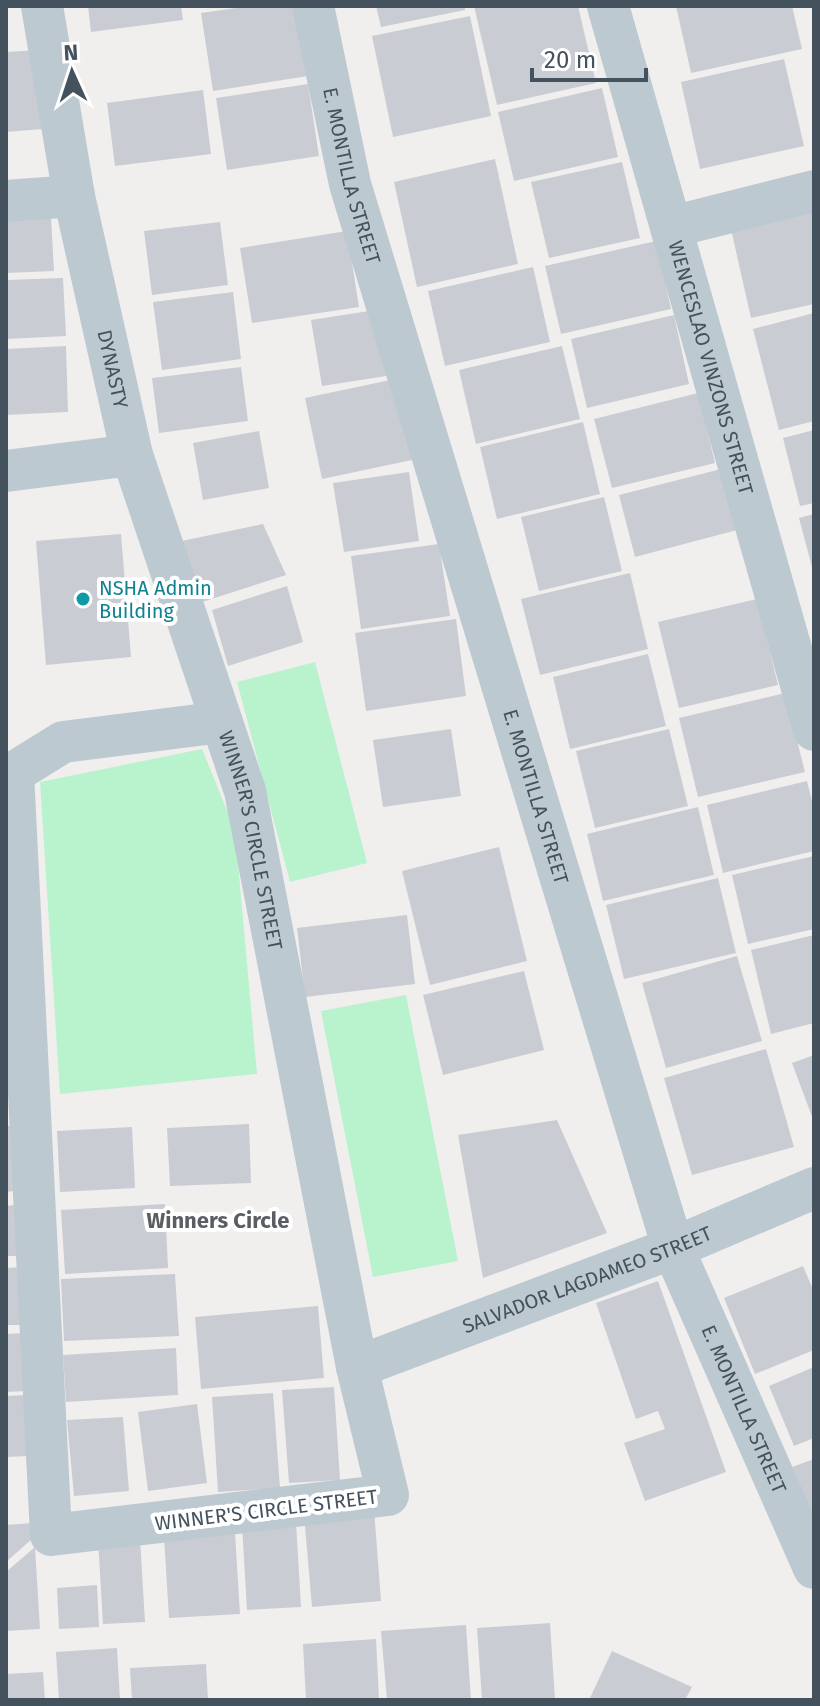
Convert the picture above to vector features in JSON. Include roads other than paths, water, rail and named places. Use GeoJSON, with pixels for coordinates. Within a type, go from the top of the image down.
{"type":"FeatureCollection","features":[{"type":"Feature","properties":{"kind":"street","name":"DYNASTY"},"geometry":{"type":"LineString","coordinates":[[42,6],[74,196],[132,455],[222,722]]}},
{"type":"Feature","properties":{"kind":"street","name":"E. MONTILLA STREET"},"geometry":{"type":"LineString","coordinates":[[313,6],[350,184],[673,1248],[814,1568]]}},
{"type":"Feature","properties":{"kind":"street","name":"WENCESLAO VINZONS STREET"},"geometry":{"type":"LineString","coordinates":[[608,6],[814,730]]}},
{"type":"Feature","properties":{"kind":"street"},"geometry":{"type":"LineString","coordinates":[[671,227],[814,191]]}},
{"type":"Feature","properties":{"kind":"street"},"geometry":{"type":"LineString","coordinates":[[6,201],[74,196]]}},
{"type":"Feature","properties":{"kind":"street"},"geometry":{"type":"LineString","coordinates":[[6,471],[132,455]]}},
{"type":"Feature","properties":{"kind":"street","name":"WINNER'S CIRCLE STREET"},"geometry":{"type":"LineString","coordinates":[[222,722],[245,791],[357,1367],[388,1495],[51,1535],[13,773],[63,742],[222,722]]}},
{"type":"Feature","properties":{"kind":"street","name":"SALVADOR LAGDAMEO STREET"},"geometry":{"type":"LineString","coordinates":[[357,1367],[673,1248],[814,1188]]}},
{"type":"Feature","properties":{"kind":"place","name":"NSHA Admin Building"},"geometry":{"type":"Point","coordinates":[83,599]}},
{"type":"Feature","properties":{"kind":"district","name":"Winners Circle"},"geometry":{"type":"Point","coordinates":[218,1220]}}]}
